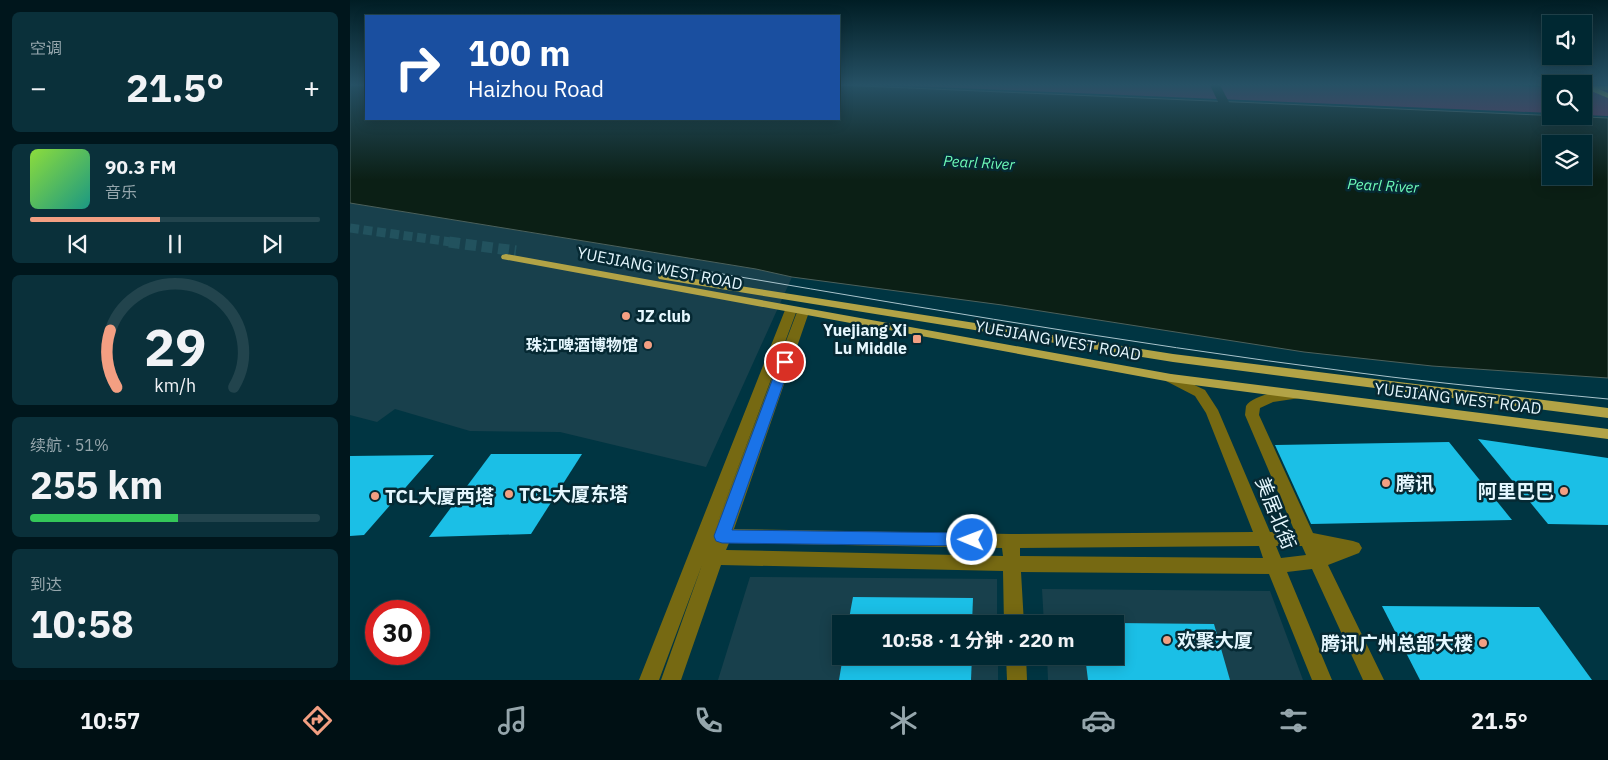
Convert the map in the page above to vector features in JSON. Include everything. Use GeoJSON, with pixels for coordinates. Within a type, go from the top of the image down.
{"type":"FeatureCollection","features":[{"type":"Feature","properties":{"kind":"main road","name":"YUEJIANG WEST ROAD"},"geometry":{"type":"LineString","coordinates":[[1608,412],[1173,358],[922,317],[511,254],[797,311],[1171,378],[1608,434]]}},
{"type":"Feature","properties":{"kind":"street"},"geometry":{"type":"LineString","coordinates":[[649,680],[705,557],[797,311]]}},
{"type":"Feature","properties":{"kind":"street","name":"美居北街"},"geometry":{"type":"LineString","coordinates":[[1171,378],[1200,393],[1206,400],[1322,680]]}},
{"type":"Feature","properties":{"kind":"street","name":"美居北街"},"geometry":{"type":"LineString","coordinates":[[1295,395],[1277,396],[1262,401],[1253,406],[1252,415],[1307,539],[1374,680]]}},
{"type":"Feature","properties":{"kind":"street"},"geometry":{"type":"LineString","coordinates":[[705,557],[1011,564],[1275,566],[1318,561],[1353,548],[1307,539],[1263,538],[1011,540],[713,536]]}},
{"type":"Feature","properties":{"kind":"street"},"geometry":{"type":"LineString","coordinates":[[1011,540],[1014,615]]}},
{"type":"Feature","properties":{"kind":"street"},"geometry":{"type":"LineString","coordinates":[[671,680],[705,557]]}},
{"type":"Feature","properties":{"kind":"street"},"geometry":{"type":"LineString","coordinates":[[1016,665],[1017,680]]}},
{"type":"Feature","properties":{"kind":"shaded area"},"geometry":{"type":"Polygon","coordinates":[[[350,203],[756,269],[792,277],[706,467],[560,432],[470,431],[395,409],[377,422],[350,415],[350,203]]]}},
{"type":"Feature","properties":{"kind":"shaded area"},"geometry":{"type":"Polygon","coordinates":[[[750,577],[997,579],[997,615],[832,615],[832,665],[998,665],[998,680],[718,680],[750,577]]]}},
{"type":"Feature","properties":{"kind":"shaded area"},"geometry":{"type":"Polygon","coordinates":[[[1042,589],[1270,591],[1303,680],[1048,680],[1047,665],[1124,665],[1124,615],[1043,615],[1042,589]]]}},
{"type":"Feature","properties":{"kind":"water","name":"Pearl River"},"geometry":{"type":"Polygon","coordinates":[[[350,117],[365,117],[365,120],[840,120],[840,117],[1542,117],[1542,125],[1592,125],[1592,117],[1608,118],[1608,378],[1432,366],[1304,352],[1002,305],[792,277],[756,269],[350,203],[350,117]]]}},
{"type":"Feature","properties":{"kind":"building","name":"阿里巴巴"},"geometry":{"type":"Polygon","coordinates":[[[1478,439],[1608,458],[1608,525],[1548,524],[1478,439]]]}},
{"type":"Feature","properties":{"kind":"building","name":"腾讯"},"geometry":{"type":"Polygon","coordinates":[[[1449,442],[1512,520],[1311,524],[1275,445],[1449,442]]]}},
{"type":"Feature","properties":{"kind":"building","name":"TCL大厦东塔"},"geometry":{"type":"Polygon","coordinates":[[[491,454],[582,454],[531,534],[429,537],[491,454]]]}},
{"type":"Feature","properties":{"kind":"building","name":"TCL大厦西塔"},"geometry":{"type":"Polygon","coordinates":[[[434,455],[364,535],[350,536],[350,456],[434,455]]]}},
{"type":"Feature","properties":{"kind":"building"},"geometry":{"type":"Polygon","coordinates":[[[853,597],[973,598],[972,615],[850,615],[853,597]]]}},
{"type":"Feature","properties":{"kind":"building","name":"腾讯广州总部大楼"},"geometry":{"type":"Polygon","coordinates":[[[1382,606],[1539,607],[1592,680],[1420,680],[1382,606]]]}},
{"type":"Feature","properties":{"kind":"building","name":"欢聚大厦"},"geometry":{"type":"Polygon","coordinates":[[[1124,623],[1214,624],[1230,680],[1088,680],[1086,665],[1124,665],[1124,623]]]}},
{"type":"Feature","properties":{"kind":"building"},"geometry":{"type":"Polygon","coordinates":[[[842,665],[972,665],[971,680],[839,680],[842,665]]]}},
{"type":"Feature","properties":{"kind":"waterway"},"geometry":{"type":"LineString","coordinates":[[1231,117],[1236,127]]}},
{"type":"Feature","properties":{"kind":"tunnel"},"geometry":{"type":"LineString","coordinates":[[350,228],[458,243]]}},
{"type":"Feature","properties":{"kind":"tunnel"},"geometry":{"type":"LineString","coordinates":[[449,242],[516,251]]}},
{"type":"Feature","properties":{"kind":"tram line"},"geometry":{"type":"LineString","coordinates":[[628,258],[1177,348],[1391,377],[1608,399]]}},
{"type":"Feature","properties":{"kind":"place","name":"JZ club"},"geometry":{"type":"Point","coordinates":[626,316]}},
{"type":"Feature","properties":{"kind":"place","name":"Yuejiang Xi Lu Middle"},"geometry":{"type":"Point","coordinates":[917,339]}},
{"type":"Feature","properties":{"kind":"place","name":"珠江啤酒博物馆"},"geometry":{"type":"Point","coordinates":[648,345]}},
{"type":"Feature","properties":{"kind":"place","name":"腾讯"},"geometry":{"type":"Point","coordinates":[1386,483]}},
{"type":"Feature","properties":{"kind":"place","name":"阿里巴巴"},"geometry":{"type":"Point","coordinates":[1564,491]}},
{"type":"Feature","properties":{"kind":"place","name":"TCL大厦东塔"},"geometry":{"type":"Point","coordinates":[509,494]}},
{"type":"Feature","properties":{"kind":"place","name":"TCL大厦西塔"},"geometry":{"type":"Point","coordinates":[375,496]}},
{"type":"Feature","properties":{"kind":"place","name":"欢聚大厦"},"geometry":{"type":"Point","coordinates":[1167,640]}},
{"type":"Feature","properties":{"kind":"place","name":"腾讯广州总部大楼"},"geometry":{"type":"Point","coordinates":[1483,643]}},
{"type":"Feature","properties":{"kind":"route"},"geometry":{"type":"LineString","coordinates":[[785,362],[722,536],[972,540]]}}]}
